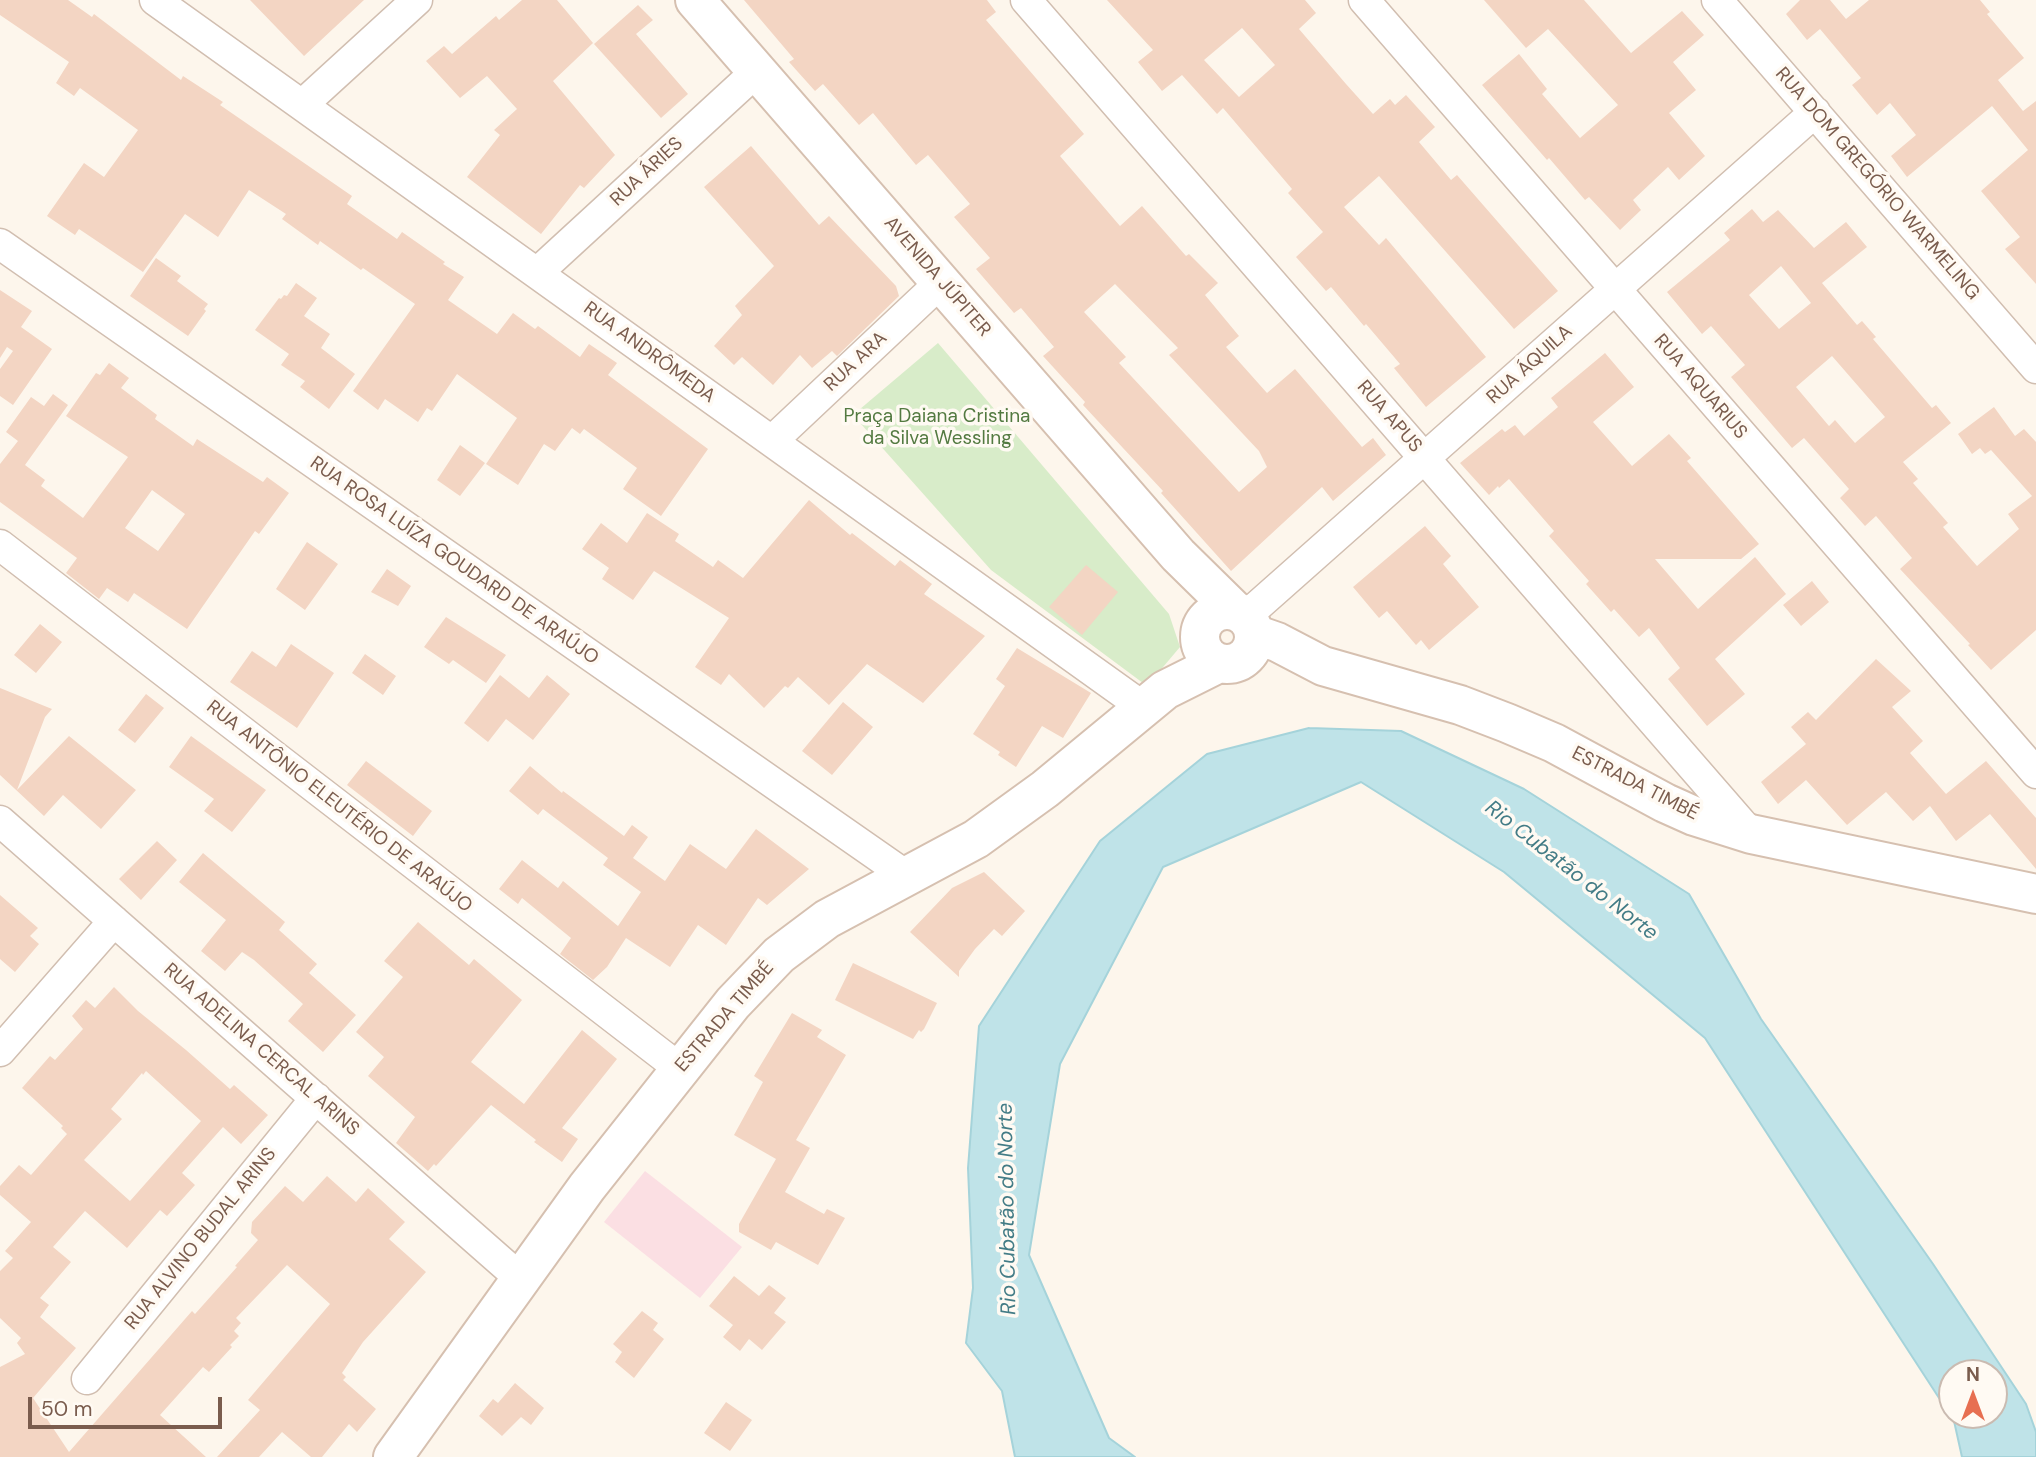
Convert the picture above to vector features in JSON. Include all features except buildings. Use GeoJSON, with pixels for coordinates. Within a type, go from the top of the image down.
{"type":"FeatureCollection","features":[{"type":"Feature","properties":{"kind":"main road","name":"AVENIDA JÚPITER"},"geometry":{"type":"LineString","coordinates":[[695,0],[1178,555],[1228,638]]}},
{"type":"Feature","properties":{"kind":"main road","name":"ESTRADA TIMBÉ"},"geometry":{"type":"LineString","coordinates":[[393,1457],[587,1187],[679,1068],[733,1003],[779,955],[827,919],[976,839],[1015,813],[1228,638],[1460,705],[1567,749],[1694,816],[1751,834],[2036,894]]}},
{"type":"Feature","properties":{"kind":"street","name":"RUA ANDRÔMEDA"},"geometry":{"type":"LineString","coordinates":[[155,0],[772,441],[1154,698]]}},
{"type":"Feature","properties":{"kind":"street"},"geometry":{"type":"LineString","coordinates":[[302,105],[418,0]]}},
{"type":"Feature","properties":{"kind":"street","name":"RUA APUS"},"geometry":{"type":"LineString","coordinates":[[1027,0],[1751,834]]}},
{"type":"Feature","properties":{"kind":"street","name":"RUA AQUARIUS"},"geometry":{"type":"LineString","coordinates":[[1364,0],[2036,773]]}},
{"type":"Feature","properties":{"kind":"street","name":"RUA DOM GREGÓRIO WARMELING"},"geometry":{"type":"LineString","coordinates":[[1717,0],[2036,368]]}},
{"type":"Feature","properties":{"kind":"street","name":"RUA ÁRIES"},"geometry":{"type":"LineString","coordinates":[[537,273],[757,71]]}},
{"type":"Feature","properties":{"kind":"street","name":"RUA ÁQUILA"},"geometry":{"type":"LineString","coordinates":[[1228,638],[1424,458],[1815,112]]}},
{"type":"Feature","properties":{"kind":"street","name":"RUA ROSA LUÍZA GOUDARD DE ARAÚJO"},"geometry":{"type":"LineString","coordinates":[[0,244],[908,877]]}},
{"type":"Feature","properties":{"kind":"street","name":"RUA ARA"},"geometry":{"type":"LineString","coordinates":[[772,441],[941,282]]}},
{"type":"Feature","properties":{"kind":"street","name":"RUA ANTÔNIO ELEUTÉRIO DE ARAÚJO"},"geometry":{"type":"LineString","coordinates":[[0,545],[679,1068]]}},
{"type":"Feature","properties":{"kind":"street","name":"RUA ADELINA CERCAL ARINS"},"geometry":{"type":"LineString","coordinates":[[0,821],[521,1279]]}},
{"type":"Feature","properties":{"kind":"street"},"geometry":{"type":"LineString","coordinates":[[0,1052],[114,921]]}},
{"type":"Feature","properties":{"kind":"street","name":"RUA ALVINO BUDAL ARINS"},"geometry":{"type":"LineString","coordinates":[[87,1379],[316,1098]]}},
{"type":"Feature","properties":{"kind":"shaded area"},"geometry":{"type":"Polygon","coordinates":[[[645,1171],[742,1247],[700,1298],[604,1222],[645,1171]]]}},
{"type":"Feature","properties":{"kind":"green space","name":"Praça Daiana Cristina da Silva Wessling"},"geometry":{"type":"Polygon","coordinates":[[[938,343],[1169,614],[1180,647],[1147,686],[991,570],[853,415],[938,343]]]}},
{"type":"Feature","properties":{"kind":"water","name":"Rio Cubatão do Norte"},"geometry":{"type":"Polygon","coordinates":[[[1309,728],[1401,731],[1524,789],[1689,894],[1761,1019],[1933,1264],[1996,1359],[1938,1359],[1938,1396],[1705,1038],[1504,872],[1361,782],[1163,867],[1060,1064],[1029,1255],[1109,1438],[1135,1457],[1015,1457],[1002,1391],[966,1343],[973,1288],[968,1168],[979,1026],[1100,841],[1207,754],[1309,728]]]}},
{"type":"Feature","properties":{"kind":"water"},"geometry":{"type":"Polygon","coordinates":[[[2008,1377],[2026,1404],[2036,1432],[2036,1457],[1962,1457],[1956,1429],[2008,1429],[2008,1377]]]}}]}
